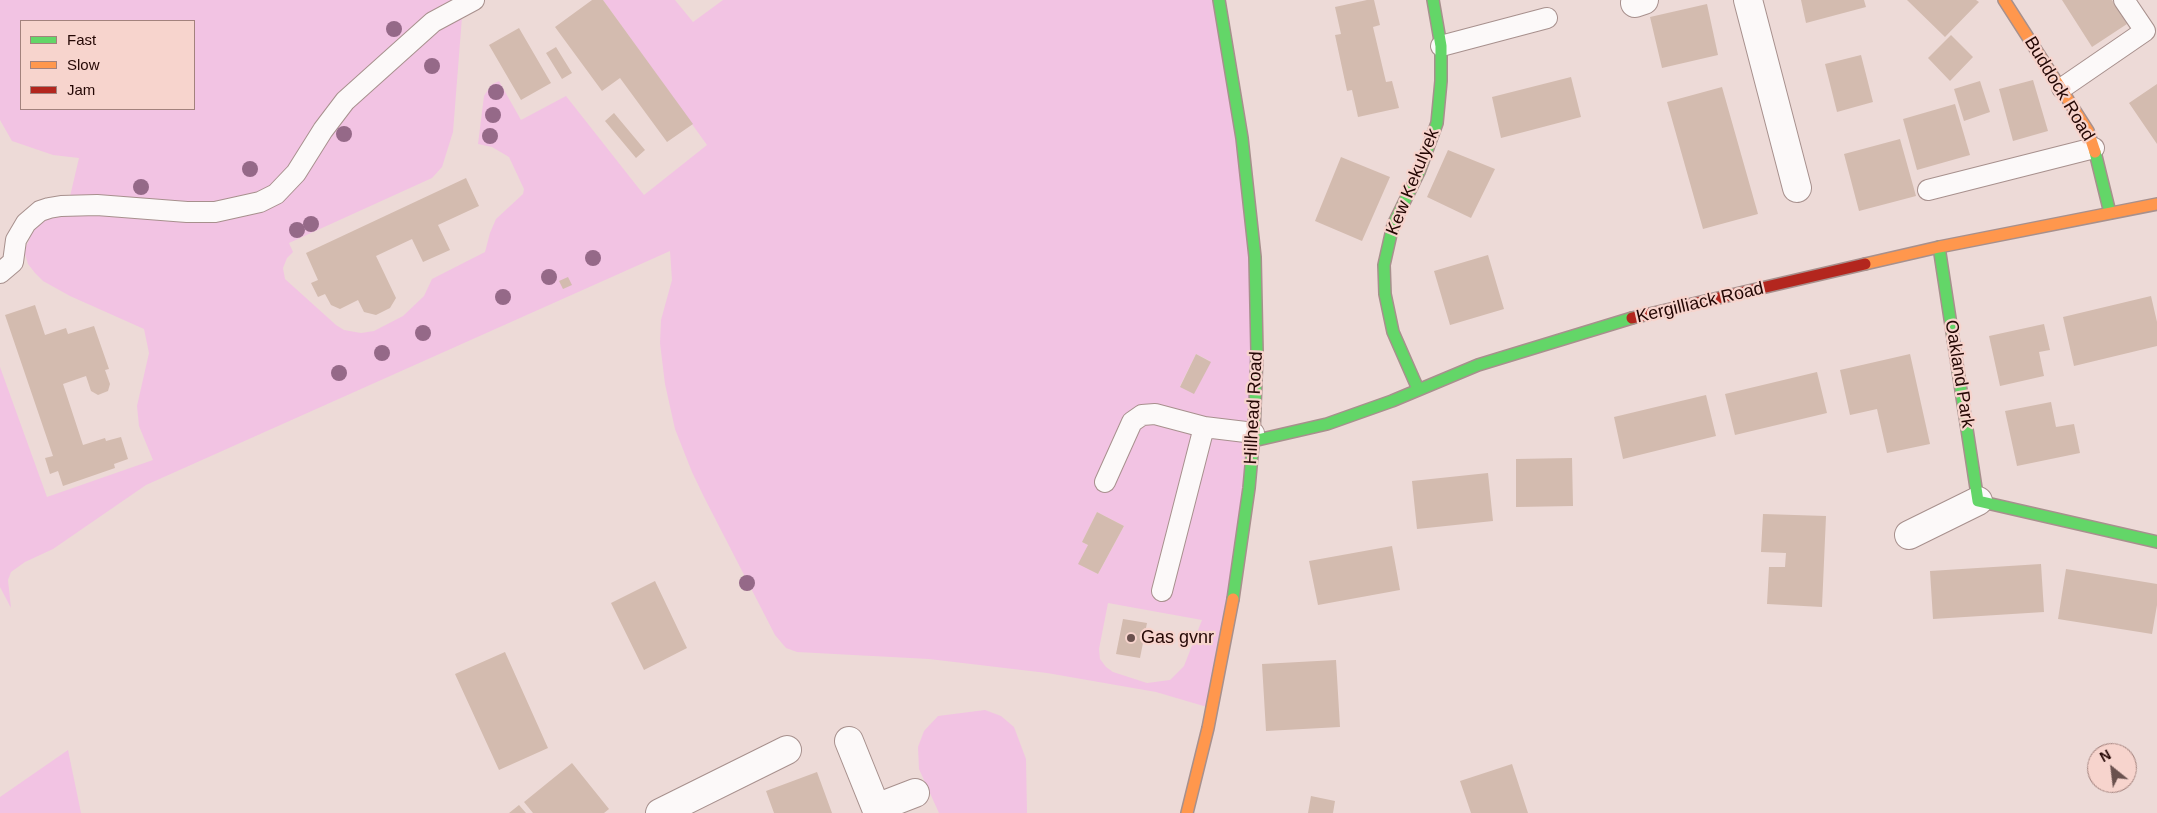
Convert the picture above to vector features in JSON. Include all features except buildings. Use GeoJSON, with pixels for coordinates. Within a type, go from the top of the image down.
{"type":"FeatureCollection","features":[{"type":"Feature","properties":{"kind":"street","name":"Hillhead Road"},"geometry":{"type":"LineString","coordinates":[[1187,813],[1208,728],[1236,583],[1254,437],[1257,352],[1254,248],[1242,138],[1219,0]]}},
{"type":"Feature","properties":{"kind":"street","name":"Kew Kekulyek"},"geometry":{"type":"LineString","coordinates":[[1418,389],[1393,332],[1385,294],[1384,265],[1393,225],[1426,154],[1437,123],[1440,102],[1441,46],[1433,0]]}},
{"type":"Feature","properties":{"kind":"street"},"geometry":{"type":"LineString","coordinates":[[1748,0],[1797,188]]}},
{"type":"Feature","properties":{"kind":"street","name":"Buddock Road"},"geometry":{"type":"LineString","coordinates":[[2004,0],[2088,131],[2110,212]]}},
{"type":"Feature","properties":{"kind":"street","name":"Kergilliack Road"},"geometry":{"type":"LineString","coordinates":[[1254,437],[1327,424],[1392,401],[1486,362],[1631,318],[1939,247],[2157,204]]}},
{"type":"Feature","properties":{"kind":"street","name":"Oakland Park"},"geometry":{"type":"LineString","coordinates":[[1939,247],[1978,501]]}},
{"type":"Feature","properties":{"kind":"street"},"geometry":{"type":"LineString","coordinates":[[1910,535],[1978,501],[2157,542]]}},
{"type":"Feature","properties":{"kind":"street"},"geometry":{"type":"LineString","coordinates":[[849,741],[877,810],[915,793]]}},
{"type":"Feature","properties":{"kind":"street"},"geometry":{"type":"LineString","coordinates":[[660,813],[787,750]]}},
{"type":"Feature","properties":{"kind":"lane"},"geometry":{"type":"LineString","coordinates":[[0,273],[13,262],[16,240],[26,223],[40,211],[49,208],[96,205],[187,212],[216,212],[254,204],[276,194],[296,173],[329,120],[345,101],[433,22],[474,0]]}},
{"type":"Feature","properties":{"kind":"lane"},"geometry":{"type":"LineString","coordinates":[[2062,88],[2145,31],[2124,0]]}},
{"type":"Feature","properties":{"kind":"lane"},"geometry":{"type":"LineString","coordinates":[[1441,46],[1547,18]]}},
{"type":"Feature","properties":{"kind":"lane"},"geometry":{"type":"LineString","coordinates":[[1928,190],[2094,148]]}},
{"type":"Feature","properties":{"kind":"lane"},"geometry":{"type":"LineString","coordinates":[[1105,482],[1132,422],[1136,417],[1148,413],[1204,428],[1254,437]]}},
{"type":"Feature","properties":{"kind":"lane"},"geometry":{"type":"LineString","coordinates":[[1162,591],[1204,428]]}},
{"type":"Feature","properties":{"kind":"shaded area"},"geometry":{"type":"Polygon","coordinates":[[[0,0],[472,0],[457,7],[462,17],[453,132],[442,167],[432,178],[289,243],[293,252],[287,258],[283,268],[285,279],[336,325],[344,330],[361,333],[374,331],[403,316],[424,296],[432,279],[485,252],[496,219],[523,194],[524,189],[509,157],[492,147],[478,144],[484,96],[491,85],[499,81],[521,120],[566,96],[644,195],[707,145],[603,0],[675,0],[693,22],[723,0],[1218,0],[1249,203],[1255,291],[1254,381],[1253,432],[1235,551],[1207,707],[1156,692],[1047,673],[929,659],[797,652],[786,648],[775,635],[704,497],[675,429],[665,384],[660,343],[661,320],[672,280],[670,251],[146,485],[53,549],[25,562],[11,572],[8,580],[11,608],[0,587],[0,367],[47,497],[153,460],[139,426],[137,406],[149,353],[144,329],[70,296],[43,281],[28,264],[24,251],[34,229],[40,222],[66,211],[67,206],[187,213],[215,213],[250,206],[276,195],[296,174],[331,119],[345,101],[434,22],[455,9],[433,21],[344,101],[328,120],[294,174],[276,194],[259,202],[216,211],[188,212],[96,204],[68,205],[79,158],[53,155],[12,141],[0,120],[0,0]],[[1196,354],[1180,386],[1194,393],[1210,361],[1196,354]],[[1097,512],[1082,542],[1088,545],[1079,564],[1098,574],[1124,526],[1097,512]],[[1108,603],[1099,649],[1100,659],[1106,667],[1113,672],[1147,683],[1170,680],[1184,666],[1202,620],[1108,603]]]}},
{"type":"Feature","properties":{"kind":"shaded area"},"geometry":{"type":"Polygon","coordinates":[[[985,710],[1001,716],[1014,727],[1026,759],[1027,813],[939,813],[919,769],[918,747],[924,731],[938,716],[985,710]]]}},
{"type":"Feature","properties":{"kind":"shaded area"},"geometry":{"type":"Polygon","coordinates":[[[68,750],[81,813],[0,813],[0,797],[68,750]]]}},
{"type":"Feature","properties":{"kind":"traffic: fast"},"geometry":{"type":"LineString","coordinates":[[1219,0],[1242,138],[1255,257],[1257,352],[1254,433],[1249,488],[1233,599]]}},
{"type":"Feature","properties":{"kind":"traffic: fast"},"geometry":{"type":"LineString","coordinates":[[1418,389],[1393,332],[1385,294],[1384,265],[1393,225],[1419,172],[1437,123],[1441,81],[1441,46],[1433,0]]}},
{"type":"Feature","properties":{"kind":"traffic: fast"},"geometry":{"type":"LineString","coordinates":[[2095,152],[2110,213]]}},
{"type":"Feature","properties":{"kind":"traffic: fast"},"geometry":{"type":"LineString","coordinates":[[1939,247],[1978,501],[2157,542]]}},
{"type":"Feature","properties":{"kind":"traffic: fast"},"geometry":{"type":"LineString","coordinates":[[1253,441],[1327,424],[1392,401],[1478,365],[1632,318]]}},
{"type":"Feature","properties":{"kind":"traffic: slow"},"geometry":{"type":"LineString","coordinates":[[2004,0],[2088,131],[2095,152]]}},
{"type":"Feature","properties":{"kind":"traffic: slow"},"geometry":{"type":"LineString","coordinates":[[1865,264],[1939,247],[2157,204]]}},
{"type":"Feature","properties":{"kind":"traffic: slow"},"geometry":{"type":"LineString","coordinates":[[1187,813],[1208,728],[1233,599]]}},
{"type":"Feature","properties":{"kind":"traffic: jam"},"geometry":{"type":"LineString","coordinates":[[1632,318],[1865,264]]}},
{"type":"Feature","properties":{"kind":"place","name":"Gas gvnr"},"geometry":{"type":"Point","coordinates":[1131,638]}}]}
